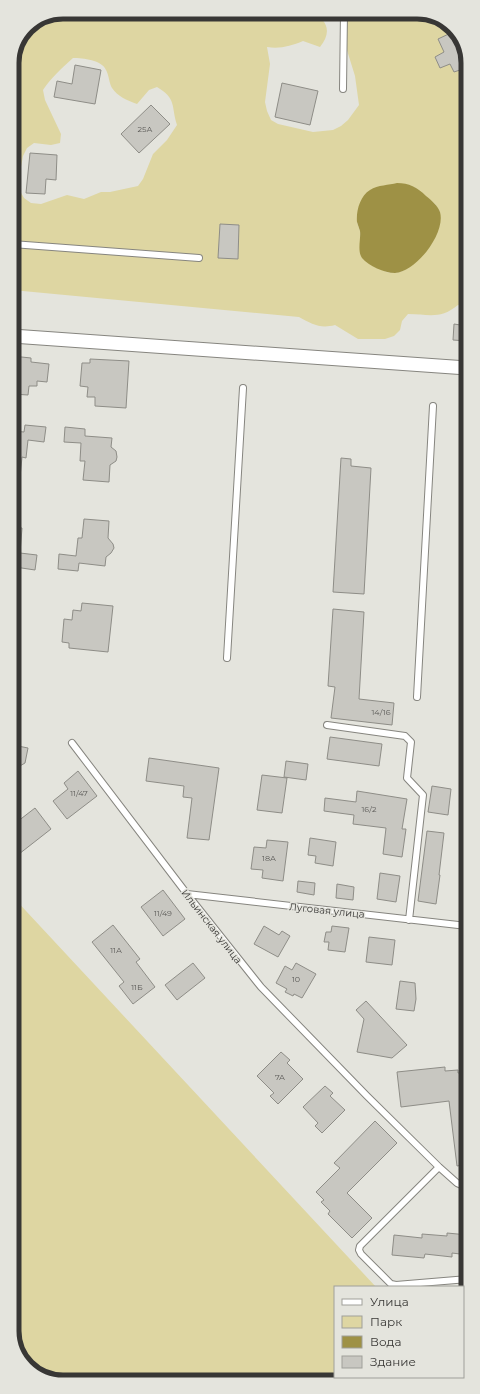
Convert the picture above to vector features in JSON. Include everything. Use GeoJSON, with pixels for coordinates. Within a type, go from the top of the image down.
{"type":"FeatureCollection","features":[{"type":"Feature","properties":{"kind":"street"},"geometry":{"type":"LineString","coordinates":[[19,336],[461,368]]}},
{"type":"Feature","properties":{"kind":"lane"},"geometry":{"type":"LineString","coordinates":[[343,89],[344,19]]}},
{"type":"Feature","properties":{"kind":"lane"},"geometry":{"type":"LineString","coordinates":[[19,245],[199,258]]}},
{"type":"Feature","properties":{"kind":"lane"},"geometry":{"type":"LineString","coordinates":[[227,658],[243,388]]}},
{"type":"Feature","properties":{"kind":"lane"},"geometry":{"type":"LineString","coordinates":[[417,697],[433,406]]}},
{"type":"Feature","properties":{"kind":"lane"},"geometry":{"type":"LineString","coordinates":[[327,725],[405,736],[411,742],[407,778],[423,795],[409,920]]}},
{"type":"Feature","properties":{"kind":"lane","name":"Ильинская улица"},"geometry":{"type":"LineString","coordinates":[[72,743],[187,894],[261,987],[367,1096],[439,1167],[461,1185]]}},
{"type":"Feature","properties":{"kind":"lane","name":"Луговая улица"},"geometry":{"type":"LineString","coordinates":[[187,894],[461,925]]}},
{"type":"Feature","properties":{"kind":"lane"},"geometry":{"type":"LineString","coordinates":[[439,1167],[360,1246],[358,1250],[391,1284],[396,1286],[461,1280]]}},
{"type":"Feature","properties":{"kind":"green space"},"geometry":{"type":"Polygon","coordinates":[[[63,19],[321,19],[327,31],[324,42],[320,47],[303,41],[285,47],[267,47],[270,64],[265,102],[271,120],[278,124],[313,132],[333,130],[341,126],[348,120],[359,105],[355,76],[346,47],[347,19],[420,19],[434,22],[452,36],[458,46],[461,57],[461,305],[458,305],[445,313],[434,315],[408,314],[402,321],[400,330],[394,336],[385,339],[358,339],[335,325],[320,326],[312,324],[299,317],[19,291],[19,187],[24,198],[31,203],[41,204],[67,195],[84,199],[101,192],[110,192],[138,186],[143,179],[153,154],[167,140],[177,125],[171,99],[157,87],[149,90],[137,104],[123,98],[114,91],[108,74],[101,64],[87,59],[73,58],[53,77],[43,90],[45,100],[61,134],[60,143],[51,145],[34,143],[27,148],[23,156],[19,178],[19,63],[22,46],[32,32],[46,22],[63,19]],[[414,187],[357,222],[360,231],[360,249],[386,272],[395,273],[403,271],[440,212],[435,204],[414,187]]]}},
{"type":"Feature","properties":{"kind":"green space"},"geometry":{"type":"Polygon","coordinates":[[[19,903],[375,1286],[334,1286],[334,1375],[60,1375],[49,1373],[36,1366],[26,1355],[19,1337],[19,903]]]}},
{"type":"Feature","properties":{"kind":"water"},"geometry":{"type":"Polygon","coordinates":[[[397,183],[409,185],[423,193],[438,208],[441,221],[434,240],[428,250],[412,266],[395,273],[386,272],[377,268],[362,258],[359,248],[360,231],[357,218],[359,204],[370,190],[376,187],[397,183]]]}},
{"type":"Feature","properties":{"kind":"building"},"geometry":{"type":"Polygon","coordinates":[[[450,34],[452,36],[458,46],[461,57],[461,70],[454,72],[450,64],[440,68],[435,57],[444,52],[438,39],[450,34]]]}},
{"type":"Feature","properties":{"kind":"building"},"geometry":{"type":"Polygon","coordinates":[[[75,65],[101,70],[95,104],[54,97],[57,81],[72,84],[75,65]]]}},
{"type":"Feature","properties":{"kind":"building"},"geometry":{"type":"Polygon","coordinates":[[[282,83],[318,91],[310,125],[275,117],[282,83]]]}},
{"type":"Feature","properties":{"kind":"building"},"geometry":{"type":"Polygon","coordinates":[[[151,105],[170,124],[139,153],[121,134],[151,105]]]}},
{"type":"Feature","properties":{"kind":"building"},"geometry":{"type":"Polygon","coordinates":[[[30,153],[57,155],[56,180],[46,179],[45,194],[26,193],[30,153]]]}},
{"type":"Feature","properties":{"kind":"building"},"geometry":{"type":"Polygon","coordinates":[[[220,224],[239,225],[238,259],[218,258],[220,224]]]}},
{"type":"Feature","properties":{"kind":"building"},"geometry":{"type":"Polygon","coordinates":[[[454,324],[461,325],[461,341],[453,340],[454,324]]]}},
{"type":"Feature","properties":{"kind":"building"},"geometry":{"type":"Polygon","coordinates":[[[19,357],[31,358],[31,362],[49,364],[47,382],[37,381],[37,386],[29,386],[28,395],[19,394],[19,357]]]}},
{"type":"Feature","properties":{"kind":"building"},"geometry":{"type":"Polygon","coordinates":[[[90,359],[129,361],[126,408],[95,406],[95,397],[87,397],[88,387],[80,386],[82,363],[90,363],[90,359]]]}},
{"type":"Feature","properties":{"kind":"building"},"geometry":{"type":"Polygon","coordinates":[[[25,425],[46,427],[44,442],[28,440],[26,458],[22,457],[19,487],[19,432],[24,432],[25,425]]]}},
{"type":"Feature","properties":{"kind":"building"},"geometry":{"type":"Polygon","coordinates":[[[65,427],[85,429],[85,436],[112,438],[111,447],[116,451],[117,457],[116,461],[110,465],[109,482],[83,480],[85,461],[80,461],[81,443],[64,442],[65,427]]]}},
{"type":"Feature","properties":{"kind":"building"},"geometry":{"type":"Polygon","coordinates":[[[341,458],[351,459],[351,466],[371,468],[364,594],[333,592],[341,458]]]}},
{"type":"Feature","properties":{"kind":"building"},"geometry":{"type":"Polygon","coordinates":[[[84,519],[109,521],[108,538],[113,544],[114,548],[106,557],[105,566],[79,563],[78,571],[58,569],[59,554],[76,556],[78,538],[82,538],[84,519]]]}},
{"type":"Feature","properties":{"kind":"building"},"geometry":{"type":"Polygon","coordinates":[[[19,528],[22,528],[20,553],[37,555],[35,570],[19,568],[19,528]]]}},
{"type":"Feature","properties":{"kind":"building"},"geometry":{"type":"Polygon","coordinates":[[[82,603],[113,606],[108,652],[69,648],[69,643],[62,642],[64,619],[72,620],[73,610],[81,611],[82,603]]]}},
{"type":"Feature","properties":{"kind":"building"},"geometry":{"type":"Polygon","coordinates":[[[333,609],[364,612],[359,699],[394,703],[392,725],[331,718],[335,687],[328,686],[333,609]]]}},
{"type":"Feature","properties":{"kind":"building"},"geometry":{"type":"Polygon","coordinates":[[[330,737],[382,744],[379,766],[327,759],[330,737]]]}},
{"type":"Feature","properties":{"kind":"building"},"geometry":{"type":"Polygon","coordinates":[[[19,746],[28,748],[25,763],[19,766],[19,746]]]}},
{"type":"Feature","properties":{"kind":"building"},"geometry":{"type":"Polygon","coordinates":[[[149,758],[219,768],[209,840],[187,838],[192,798],[183,797],[184,786],[146,781],[149,758]]]}},
{"type":"Feature","properties":{"kind":"building"},"geometry":{"type":"Polygon","coordinates":[[[286,761],[308,764],[306,780],[284,777],[286,761]]]}},
{"type":"Feature","properties":{"kind":"building"},"geometry":{"type":"Polygon","coordinates":[[[78,771],[97,796],[67,819],[53,801],[68,789],[64,783],[78,771]]]}},
{"type":"Feature","properties":{"kind":"building"},"geometry":{"type":"Polygon","coordinates":[[[262,775],[287,778],[282,813],[257,810],[262,775]]]}},
{"type":"Feature","properties":{"kind":"building"},"geometry":{"type":"Polygon","coordinates":[[[432,786],[451,789],[448,815],[428,812],[432,786]]]}},
{"type":"Feature","properties":{"kind":"building"},"geometry":{"type":"Polygon","coordinates":[[[357,791],[407,799],[402,829],[406,829],[402,857],[383,854],[386,828],[353,824],[354,815],[324,811],[325,798],[356,802],[357,791]]]}},
{"type":"Feature","properties":{"kind":"building"},"geometry":{"type":"Polygon","coordinates":[[[35,808],[51,829],[19,854],[19,820],[35,808]]]}},
{"type":"Feature","properties":{"kind":"building"},"geometry":{"type":"Polygon","coordinates":[[[427,831],[444,833],[436,904],[418,901],[427,831]]]}},
{"type":"Feature","properties":{"kind":"building"},"geometry":{"type":"Polygon","coordinates":[[[310,838],[336,842],[333,866],[315,863],[316,856],[308,855],[310,838]]]}},
{"type":"Feature","properties":{"kind":"building"},"geometry":{"type":"Polygon","coordinates":[[[267,840],[288,842],[283,881],[262,878],[263,870],[251,869],[254,847],[266,848],[267,840]]]}},
{"type":"Feature","properties":{"kind":"building"},"geometry":{"type":"Polygon","coordinates":[[[380,873],[400,876],[396,902],[377,899],[380,873]]]}},
{"type":"Feature","properties":{"kind":"building"},"geometry":{"type":"Polygon","coordinates":[[[298,881],[315,883],[314,895],[297,892],[298,881]]]}},
{"type":"Feature","properties":{"kind":"building"},"geometry":{"type":"Polygon","coordinates":[[[337,884],[354,887],[353,900],[336,898],[337,884]]]}},
{"type":"Feature","properties":{"kind":"building"},"geometry":{"type":"Polygon","coordinates":[[[163,890],[185,919],[163,936],[141,907],[163,890]]]}},
{"type":"Feature","properties":{"kind":"building"},"geometry":{"type":"Polygon","coordinates":[[[113,925],[140,959],[136,962],[155,987],[133,1004],[119,986],[124,982],[92,942],[113,925]]]}},
{"type":"Feature","properties":{"kind":"building"},"geometry":{"type":"Polygon","coordinates":[[[264,926],[279,935],[282,931],[290,936],[278,957],[254,944],[264,926]]]}},
{"type":"Feature","properties":{"kind":"building"},"geometry":{"type":"Polygon","coordinates":[[[332,926],[349,928],[345,952],[328,950],[329,942],[324,942],[326,932],[331,932],[332,926]]]}},
{"type":"Feature","properties":{"kind":"building"},"geometry":{"type":"Polygon","coordinates":[[[369,937],[395,940],[392,965],[366,962],[369,937]]]}},
{"type":"Feature","properties":{"kind":"building"},"geometry":{"type":"Polygon","coordinates":[[[193,963],[205,978],[177,1000],[165,985],[193,963]]]}},
{"type":"Feature","properties":{"kind":"building"},"geometry":{"type":"Polygon","coordinates":[[[296,963],[316,974],[302,998],[285,992],[287,989],[276,983],[285,966],[292,970],[296,963]]]}},
{"type":"Feature","properties":{"kind":"building"},"geometry":{"type":"Polygon","coordinates":[[[400,981],[415,983],[416,999],[414,1011],[396,1009],[400,981]]]}},
{"type":"Feature","properties":{"kind":"building"},"geometry":{"type":"Polygon","coordinates":[[[366,1001],[407,1045],[392,1058],[357,1052],[364,1019],[356,1010],[366,1001]]]}},
{"type":"Feature","properties":{"kind":"building"},"geometry":{"type":"Polygon","coordinates":[[[281,1052],[290,1060],[287,1063],[303,1079],[278,1104],[270,1096],[274,1093],[257,1076],[281,1052]]]}},
{"type":"Feature","properties":{"kind":"building"},"geometry":{"type":"Polygon","coordinates":[[[445,1067],[445,1071],[458,1070],[458,1073],[461,1073],[461,1165],[457,1166],[449,1101],[401,1107],[397,1072],[445,1067]]]}},
{"type":"Feature","properties":{"kind":"building"},"geometry":{"type":"Polygon","coordinates":[[[325,1086],[333,1093],[330,1096],[345,1110],[322,1133],[315,1126],[318,1123],[303,1107],[325,1086]]]}},
{"type":"Feature","properties":{"kind":"building"},"geometry":{"type":"Polygon","coordinates":[[[375,1121],[397,1143],[347,1193],[372,1218],[352,1238],[328,1214],[330,1211],[321,1202],[324,1200],[316,1192],[340,1168],[334,1163],[375,1121]]]}},
{"type":"Feature","properties":{"kind":"building"},"geometry":{"type":"Polygon","coordinates":[[[447,1233],[461,1234],[461,1254],[452,1253],[452,1257],[425,1254],[424,1258],[392,1255],[394,1235],[422,1238],[422,1234],[447,1236],[447,1233]]]}}]}
